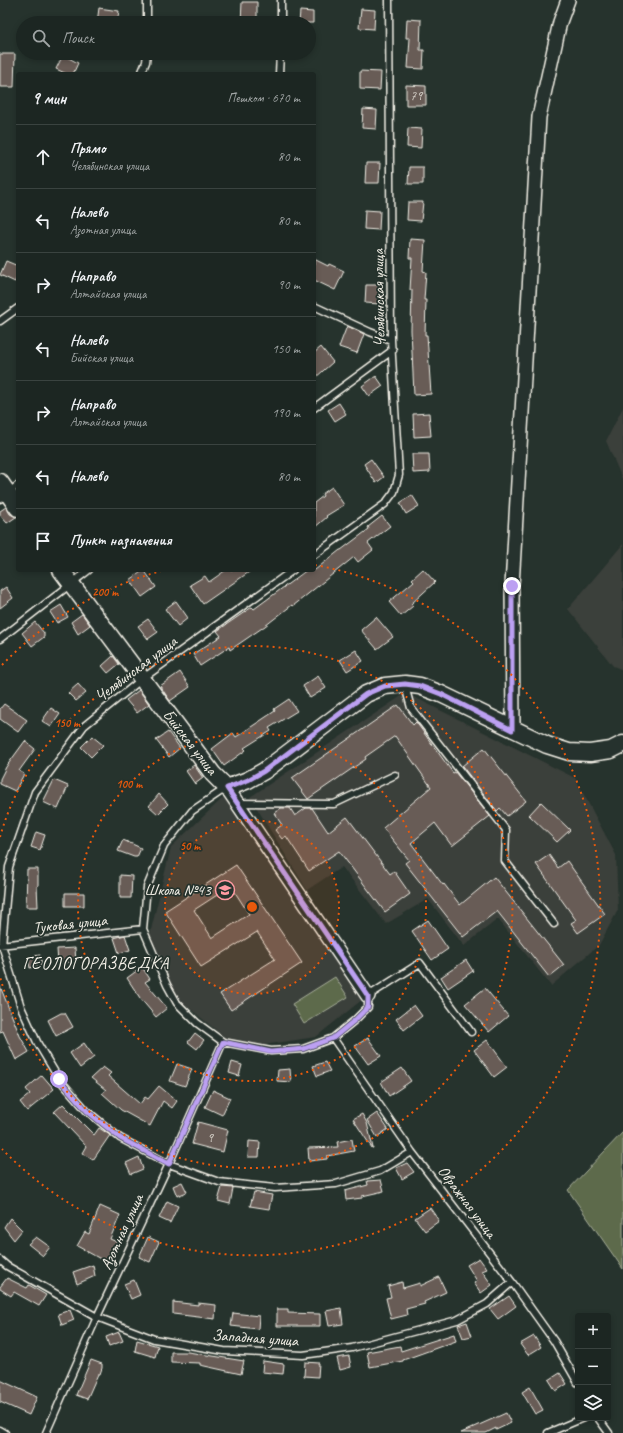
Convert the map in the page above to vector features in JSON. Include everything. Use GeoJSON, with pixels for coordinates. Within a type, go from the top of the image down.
{"type":"FeatureCollection","features":[{"type":"Feature","properties":{"kind":"street"},"geometry":{"type":"LineString","coordinates":[[512,730],[512,586],[539,117],[560,22],[568,0]]}},
{"type":"Feature","properties":{"kind":"street"},"geometry":{"type":"LineString","coordinates":[[6,490],[16,505]]}},
{"type":"Feature","properties":{"kind":"street","name":"Бийская улица"},"geometry":{"type":"LineString","coordinates":[[62,572],[213,774],[227,788],[238,803],[368,996]]}},
{"type":"Feature","properties":{"kind":"street"},"geometry":{"type":"LineString","coordinates":[[227,788],[248,780],[264,771],[366,694],[385,686],[405,684],[420,686],[441,694],[512,730],[547,745],[569,752],[590,753],[611,750],[623,744]]}},
{"type":"Feature","properties":{"kind":"lane"},"geometry":{"type":"LineString","coordinates":[[147,0],[147,16]]}},
{"type":"Feature","properties":{"kind":"lane"},"geometry":{"type":"LineString","coordinates":[[280,0],[281,16]]}},
{"type":"Feature","properties":{"kind":"lane","name":"Челябинская улица"},"geometry":{"type":"LineString","coordinates":[[316,554],[385,504],[394,492],[399,475],[393,350],[391,340],[389,0]]}},
{"type":"Feature","properties":{"kind":"lane"},"geometry":{"type":"LineString","coordinates":[[142,72],[146,60]]}},
{"type":"Feature","properties":{"kind":"lane"},"geometry":{"type":"LineString","coordinates":[[279,72],[280,60]]}},
{"type":"Feature","properties":{"kind":"lane"},"geometry":{"type":"LineString","coordinates":[[316,307],[391,340]]}},
{"type":"Feature","properties":{"kind":"lane"},"geometry":{"type":"LineString","coordinates":[[0,321],[16,309]]}},
{"type":"Feature","properties":{"kind":"lane"},"geometry":{"type":"LineString","coordinates":[[316,407],[393,350]]}},
{"type":"Feature","properties":{"kind":"lane"},"geometry":{"type":"LineString","coordinates":[[0,639],[86,572]]}},
{"type":"Feature","properties":{"kind":"lane","name":"Челябинская улица"},"geometry":{"type":"LineString","coordinates":[[290,572],[142,679],[84,726],[35,792],[9,867],[1,945],[21,1007],[38,1044],[59,1079],[87,1111],[120,1138],[169,1164],[220,1182],[275,1188],[336,1184],[380,1171],[412,1152]]}},
{"type":"Feature","properties":{"kind":"lane"},"geometry":{"type":"LineString","coordinates":[[405,684],[411,708],[506,830],[505,861],[554,924]]}},
{"type":"Feature","properties":{"kind":"lane"},"geometry":{"type":"LineString","coordinates":[[238,803],[334,804],[396,775]]}},
{"type":"Feature","properties":{"kind":"lane"},"geometry":{"type":"LineString","coordinates":[[227,788],[192,811],[164,846],[147,887],[143,929],[167,985],[177,1003],[197,1023],[223,1042],[271,1052],[303,1049],[333,1038],[368,1007],[368,996],[420,963],[471,1032]]}},
{"type":"Feature","properties":{"kind":"lane","name":"Туковая улица"},"geometry":{"type":"LineString","coordinates":[[1,945],[143,929]]}},
{"type":"Feature","properties":{"kind":"lane","name":"Овражная улица"},"geometry":{"type":"LineString","coordinates":[[333,1038],[412,1152],[512,1282],[554,1341],[575,1379]]}},
{"type":"Feature","properties":{"kind":"lane","name":"Азотная улица"},"geometry":{"type":"LineString","coordinates":[[46,1433],[97,1317],[169,1164],[223,1042]]}},
{"type":"Feature","properties":{"kind":"lane","name":"Западная улица"},"geometry":{"type":"LineString","coordinates":[[0,1260],[6,1266],[97,1317],[154,1339],[224,1351],[303,1355],[352,1348],[457,1320],[487,1304],[512,1282]]}},
{"type":"Feature","properties":{"kind":"lane"},"geometry":{"type":"LineString","coordinates":[[548,1433],[576,1421]]}},
{"type":"Feature","properties":{"kind":"lane"},"geometry":{"type":"LineString","coordinates":[[600,1421],[609,1433]]}},
{"type":"Feature","properties":{"kind":"lane"},"geometry":{"type":"LineString","coordinates":[[0,1430],[5,1433]]}},
{"type":"Feature","properties":{"kind":"shaded area"},"geometry":{"type":"Polygon","coordinates":[[[623,407],[623,481],[606,441],[623,407]]]}},
{"type":"Feature","properties":{"kind":"shaded area"},"geometry":{"type":"Polygon","coordinates":[[[623,544],[623,670],[613,666],[568,609],[623,544]]]}},
{"type":"Feature","properties":{"kind":"shaded area"},"geometry":{"type":"Polygon","coordinates":[[[406,693],[575,778],[616,855],[618,910],[599,945],[551,986],[498,919],[464,946],[428,899],[386,924],[342,867],[307,890],[250,797],[406,693]]]}},
{"type":"Feature","properties":{"kind":"shaded area","name":"Школа №43"},"geometry":{"type":"Polygon","coordinates":[[[226,795],[363,999],[316,1037],[263,1045],[229,1041],[177,998],[150,934],[171,847],[226,795]]]}},
{"type":"Feature","properties":{"kind":"green space"},"geometry":{"type":"Polygon","coordinates":[[[335,977],[348,997],[304,1024],[292,1004],[335,977]]]}},
{"type":"Feature","properties":{"kind":"green space"},"geometry":{"type":"Polygon","coordinates":[[[623,1132],[623,1269],[568,1190],[623,1132]]]}},
{"type":"Feature","properties":{"kind":"building"},"geometry":{"type":"Polygon","coordinates":[[[242,2],[257,2],[257,16],[241,16],[242,2]]]}},
{"type":"Feature","properties":{"kind":"building"},"geometry":{"type":"Polygon","coordinates":[[[99,8],[119,11],[118,16],[98,16],[99,8]]]}},
{"type":"Feature","properties":{"kind":"building"},"geometry":{"type":"Polygon","coordinates":[[[361,9],[375,10],[374,29],[359,28],[361,9]]]}},
{"type":"Feature","properties":{"kind":"building"},"geometry":{"type":"Polygon","coordinates":[[[300,11],[313,12],[313,16],[300,16],[300,11]]]}},
{"type":"Feature","properties":{"kind":"building"},"geometry":{"type":"Polygon","coordinates":[[[407,19],[421,20],[420,50],[424,50],[423,69],[408,68],[410,38],[406,38],[407,19]]]}},
{"type":"Feature","properties":{"kind":"building"},"geometry":{"type":"Polygon","coordinates":[[[0,54],[15,54],[14,87],[0,87],[0,54]]]}},
{"type":"Feature","properties":{"kind":"building"},"geometry":{"type":"Polygon","coordinates":[[[60,60],[72,60],[78,63],[74,72],[63,72],[56,69],[60,60]]]}},
{"type":"Feature","properties":{"kind":"building"},"geometry":{"type":"Polygon","coordinates":[[[360,71],[381,72],[380,90],[360,89],[360,71]]]}},
{"type":"Feature","properties":{"kind":"building"},"geometry":{"type":"Polygon","coordinates":[[[406,85],[426,86],[426,105],[406,105],[406,85]]]}},
{"type":"Feature","properties":{"kind":"building"},"geometry":{"type":"Polygon","coordinates":[[[363,109],[377,110],[376,129],[362,128],[363,109]]]}},
{"type":"Feature","properties":{"kind":"building"},"geometry":{"type":"Polygon","coordinates":[[[408,128],[422,129],[421,148],[407,147],[408,128]]]}},
{"type":"Feature","properties":{"kind":"building"},"geometry":{"type":"Polygon","coordinates":[[[366,163],[380,163],[379,183],[365,183],[366,163]]]}},
{"type":"Feature","properties":{"kind":"building"},"geometry":{"type":"Polygon","coordinates":[[[409,167],[423,167],[423,184],[408,184],[409,167]]]}},
{"type":"Feature","properties":{"kind":"building"},"geometry":{"type":"Polygon","coordinates":[[[408,202],[423,202],[421,221],[407,220],[408,202]]]}},
{"type":"Feature","properties":{"kind":"building"},"geometry":{"type":"Polygon","coordinates":[[[365,210],[380,211],[379,230],[364,229],[365,210]]]}},
{"type":"Feature","properties":{"kind":"building"},"geometry":{"type":"Polygon","coordinates":[[[410,239],[425,240],[423,271],[426,272],[424,300],[426,300],[425,335],[427,335],[431,394],[414,395],[411,330],[412,290],[410,290],[412,258],[409,258],[410,239]]]}},
{"type":"Feature","properties":{"kind":"building"},"geometry":{"type":"Polygon","coordinates":[[[316,260],[344,271],[335,290],[316,281],[316,260]]]}},
{"type":"Feature","properties":{"kind":"building"},"geometry":{"type":"Polygon","coordinates":[[[6,261],[16,265],[15,282],[0,275],[6,261]]]}},
{"type":"Feature","properties":{"kind":"building"},"geometry":{"type":"Polygon","coordinates":[[[366,285],[381,285],[380,304],[365,303],[366,285]]]}},
{"type":"Feature","properties":{"kind":"building"},"geometry":{"type":"Polygon","coordinates":[[[347,326],[364,334],[357,353],[339,347],[347,326]]]}},
{"type":"Feature","properties":{"kind":"building"},"geometry":{"type":"Polygon","coordinates":[[[321,347],[333,362],[316,377],[316,351],[321,347]]]}},
{"type":"Feature","properties":{"kind":"building"},"geometry":{"type":"Polygon","coordinates":[[[376,376],[383,386],[369,396],[362,386],[376,376]]]}},
{"type":"Feature","properties":{"kind":"building"},"geometry":{"type":"Polygon","coordinates":[[[339,403],[346,414],[335,421],[328,410],[339,403]]]}},
{"type":"Feature","properties":{"kind":"building"},"geometry":{"type":"Polygon","coordinates":[[[429,413],[431,436],[414,437],[413,414],[429,413]]]}},
{"type":"Feature","properties":{"kind":"building"},"geometry":{"type":"Polygon","coordinates":[[[412,454],[429,454],[430,472],[413,473],[412,454]]]}},
{"type":"Feature","properties":{"kind":"building"},"geometry":{"type":"Polygon","coordinates":[[[371,459],[384,477],[376,483],[364,464],[371,459]]]}},
{"type":"Feature","properties":{"kind":"building"},"geometry":{"type":"Polygon","coordinates":[[[332,487],[344,505],[326,516],[327,517],[316,526],[316,501],[323,496],[322,494],[332,487]]]}},
{"type":"Feature","properties":{"kind":"building"},"geometry":{"type":"Polygon","coordinates":[[[412,495],[419,506],[406,514],[400,503],[412,495]]]}},
{"type":"Feature","properties":{"kind":"building"},"geometry":{"type":"Polygon","coordinates":[[[6,507],[10,514],[16,517],[7,523],[0,515],[0,511],[6,507]]]}},
{"type":"Feature","properties":{"kind":"building"},"geometry":{"type":"Polygon","coordinates":[[[382,516],[390,526],[368,543],[373,550],[358,562],[354,557],[293,606],[292,605],[265,626],[230,650],[229,647],[200,666],[193,654],[221,636],[217,631],[252,607],[254,609],[304,572],[316,572],[316,569],[369,529],[368,527],[382,516]]]}},
{"type":"Feature","properties":{"kind":"building"},"geometry":{"type":"Polygon","coordinates":[[[423,569],[435,582],[411,604],[413,606],[401,616],[389,602],[414,581],[412,579],[423,569]]]}},
{"type":"Feature","properties":{"kind":"building"},"geometry":{"type":"Polygon","coordinates":[[[141,572],[145,572],[156,587],[142,597],[130,580],[141,572]]]}},
{"type":"Feature","properties":{"kind":"building"},"geometry":{"type":"Polygon","coordinates":[[[223,572],[249,572],[203,604],[190,585],[205,576],[209,582],[223,572]]]}},
{"type":"Feature","properties":{"kind":"building"},"geometry":{"type":"Polygon","coordinates":[[[6,587],[13,598],[0,608],[0,591],[6,587]]]}},
{"type":"Feature","properties":{"kind":"building"},"geometry":{"type":"Polygon","coordinates":[[[176,601],[188,618],[178,626],[165,609],[176,601]]]}},
{"type":"Feature","properties":{"kind":"building"},"geometry":{"type":"Polygon","coordinates":[[[61,605],[68,617],[57,623],[50,612],[61,605]]]}},
{"type":"Feature","properties":{"kind":"building"},"geometry":{"type":"Polygon","coordinates":[[[82,614],[90,625],[78,634],[71,622],[82,614]]]}},
{"type":"Feature","properties":{"kind":"building"},"geometry":{"type":"Polygon","coordinates":[[[376,617],[393,637],[377,649],[361,630],[376,617]]]}},
{"type":"Feature","properties":{"kind":"building"},"geometry":{"type":"Polygon","coordinates":[[[148,619],[158,632],[148,639],[138,626],[148,619]]]}},
{"type":"Feature","properties":{"kind":"building"},"geometry":{"type":"Polygon","coordinates":[[[35,622],[44,633],[44,637],[32,646],[22,633],[35,622]]]}},
{"type":"Feature","properties":{"kind":"building"},"geometry":{"type":"Polygon","coordinates":[[[356,650],[363,661],[347,671],[340,660],[356,650]]]}},
{"type":"Feature","properties":{"kind":"building"},"geometry":{"type":"Polygon","coordinates":[[[113,656],[119,664],[108,673],[102,666],[113,656]]]}},
{"type":"Feature","properties":{"kind":"building"},"geometry":{"type":"Polygon","coordinates":[[[180,672],[190,687],[170,701],[160,686],[180,672]]]}},
{"type":"Feature","properties":{"kind":"building"},"geometry":{"type":"Polygon","coordinates":[[[318,676],[326,688],[310,698],[303,686],[318,676]]]}},
{"type":"Feature","properties":{"kind":"building"},"geometry":{"type":"Polygon","coordinates":[[[78,684],[86,693],[76,701],[68,693],[78,684]]]}},
{"type":"Feature","properties":{"kind":"building"},"geometry":{"type":"Polygon","coordinates":[[[139,690],[149,704],[137,713],[126,700],[139,690]]]}},
{"type":"Feature","properties":{"kind":"building"},"geometry":{"type":"Polygon","coordinates":[[[289,699],[297,711],[269,728],[271,731],[244,748],[246,750],[224,766],[212,749],[233,733],[236,737],[275,711],[274,709],[289,699]]]}},
{"type":"Feature","properties":{"kind":"building"},"geometry":{"type":"Polygon","coordinates":[[[4,704],[27,720],[18,732],[0,719],[0,709],[4,704]]]}},
{"type":"Feature","properties":{"kind":"building"},"geometry":{"type":"Polygon","coordinates":[[[398,705],[413,725],[416,722],[453,773],[455,772],[490,816],[452,846],[435,823],[411,843],[460,905],[494,877],[564,965],[549,977],[497,911],[463,937],[405,863],[409,860],[383,828],[431,787],[395,736],[365,757],[366,759],[308,799],[292,778],[398,705]]]}},
{"type":"Feature","properties":{"kind":"building"},"geometry":{"type":"Polygon","coordinates":[[[51,708],[60,714],[51,727],[42,721],[51,708]]]}},
{"type":"Feature","properties":{"kind":"building"},"geometry":{"type":"Polygon","coordinates":[[[168,732],[180,748],[169,757],[156,740],[168,732]]]}},
{"type":"Feature","properties":{"kind":"building"},"geometry":{"type":"Polygon","coordinates":[[[92,736],[103,745],[91,757],[81,747],[92,736]]]}},
{"type":"Feature","properties":{"kind":"building"},"geometry":{"type":"Polygon","coordinates":[[[25,741],[35,749],[19,771],[24,774],[15,791],[0,784],[0,779],[6,767],[25,741]]]}},
{"type":"Feature","properties":{"kind":"building"},"geometry":{"type":"Polygon","coordinates":[[[484,748],[526,801],[507,816],[500,808],[497,811],[462,766],[484,748]]]}},
{"type":"Feature","properties":{"kind":"building"},"geometry":{"type":"Polygon","coordinates":[[[194,765],[203,778],[195,784],[186,771],[194,765]]]}},
{"type":"Feature","properties":{"kind":"building"},"geometry":{"type":"Polygon","coordinates":[[[54,780],[68,786],[58,809],[43,802],[54,780]]]}},
{"type":"Feature","properties":{"kind":"building"},"geometry":{"type":"Polygon","coordinates":[[[159,794],[168,804],[158,814],[149,806],[159,794]]]}},
{"type":"Feature","properties":{"kind":"building"},"geometry":{"type":"Polygon","coordinates":[[[541,802],[570,830],[557,842],[529,815],[541,802]]]}},
{"type":"Feature","properties":{"kind":"building"},"geometry":{"type":"Polygon","coordinates":[[[281,808],[290,808],[295,816],[306,808],[312,808],[328,832],[347,817],[390,874],[394,871],[410,894],[385,912],[339,851],[309,871],[286,836],[282,839],[275,830],[282,825],[274,813],[281,808]]]}},
{"type":"Feature","properties":{"kind":"building"},"geometry":{"type":"Polygon","coordinates":[[[36,832],[45,835],[40,850],[31,847],[36,832]]]}},
{"type":"Feature","properties":{"kind":"building"},"geometry":{"type":"Polygon","coordinates":[[[123,840],[141,848],[137,857],[118,851],[123,840]]]}},
{"type":"Feature","properties":{"kind":"building"},"geometry":{"type":"Polygon","coordinates":[[[549,855],[558,868],[567,861],[605,914],[578,933],[571,923],[576,920],[536,864],[549,855]]]}},
{"type":"Feature","properties":{"kind":"building"},"geometry":{"type":"Polygon","coordinates":[[[236,865],[302,963],[231,1010],[220,994],[275,959],[257,932],[201,967],[165,911],[236,865]],[[231,886],[194,910],[212,938],[249,914],[231,886]]]}},
{"type":"Feature","properties":{"kind":"building"},"geometry":{"type":"Polygon","coordinates":[[[27,869],[38,869],[38,907],[26,907],[27,869]]]}},
{"type":"Feature","properties":{"kind":"building"},"geometry":{"type":"Polygon","coordinates":[[[120,875],[132,876],[131,898],[120,898],[120,875]]]}},
{"type":"Feature","properties":{"kind":"building"},"geometry":{"type":"Polygon","coordinates":[[[65,893],[84,893],[84,906],[65,906],[65,893]]]}},
{"type":"Feature","properties":{"kind":"building"},"geometry":{"type":"Polygon","coordinates":[[[428,920],[448,949],[432,960],[412,931],[428,920]]]}},
{"type":"Feature","properties":{"kind":"building"},"geometry":{"type":"Polygon","coordinates":[[[125,935],[130,950],[119,953],[114,938],[125,935]]]}},
{"type":"Feature","properties":{"kind":"building"},"geometry":{"type":"Polygon","coordinates":[[[75,948],[76,962],[58,963],[57,949],[75,948]]]}},
{"type":"Feature","properties":{"kind":"building"},"geometry":{"type":"Polygon","coordinates":[[[40,955],[42,965],[30,968],[28,957],[40,955]]]}},
{"type":"Feature","properties":{"kind":"building"},"geometry":{"type":"Polygon","coordinates":[[[466,960],[473,971],[448,988],[441,977],[466,960]]]}},
{"type":"Feature","properties":{"kind":"building"},"geometry":{"type":"Polygon","coordinates":[[[142,967],[150,979],[145,982],[167,1008],[156,1017],[140,998],[127,978],[142,967]]]}},
{"type":"Feature","properties":{"kind":"building"},"geometry":{"type":"Polygon","coordinates":[[[0,986],[20,1036],[29,1052],[16,1060],[3,1031],[0,1032],[0,986]]]}},
{"type":"Feature","properties":{"kind":"building"},"geometry":{"type":"Polygon","coordinates":[[[485,988],[508,1016],[489,1032],[465,1004],[485,988]]]}},
{"type":"Feature","properties":{"kind":"building"},"geometry":{"type":"Polygon","coordinates":[[[414,1005],[422,1016],[404,1030],[396,1019],[414,1005]]]}},
{"type":"Feature","properties":{"kind":"building"},"geometry":{"type":"Polygon","coordinates":[[[61,1013],[65,1013],[73,1027],[56,1036],[48,1020],[61,1013]]]}},
{"type":"Feature","properties":{"kind":"building"},"geometry":{"type":"Polygon","coordinates":[[[195,1033],[204,1040],[197,1049],[188,1042],[195,1033]]]}},
{"type":"Feature","properties":{"kind":"building"},"geometry":{"type":"Polygon","coordinates":[[[368,1038],[381,1056],[368,1064],[355,1046],[368,1038]]]}},
{"type":"Feature","properties":{"kind":"building"},"geometry":{"type":"Polygon","coordinates":[[[487,1040],[507,1067],[494,1077],[474,1050],[487,1040]]]}},
{"type":"Feature","properties":{"kind":"building"},"geometry":{"type":"Polygon","coordinates":[[[84,1043],[94,1057],[80,1068],[70,1053],[84,1043]]]}},
{"type":"Feature","properties":{"kind":"building"},"geometry":{"type":"Polygon","coordinates":[[[232,1062],[242,1065],[239,1076],[229,1073],[232,1062]]]}},
{"type":"Feature","properties":{"kind":"building"},"geometry":{"type":"Polygon","coordinates":[[[325,1062],[330,1071],[317,1076],[313,1066],[325,1062]]]}},
{"type":"Feature","properties":{"kind":"building"},"geometry":{"type":"Polygon","coordinates":[[[177,1064],[192,1069],[185,1086],[170,1081],[177,1064]]]}},
{"type":"Feature","properties":{"kind":"building"},"geometry":{"type":"Polygon","coordinates":[[[103,1067],[111,1073],[108,1076],[140,1104],[145,1097],[148,1099],[159,1086],[177,1101],[172,1108],[163,1101],[150,1126],[121,1110],[102,1093],[106,1090],[91,1078],[103,1067]]]}},
{"type":"Feature","properties":{"kind":"building"},"geometry":{"type":"Polygon","coordinates":[[[402,1068],[411,1081],[389,1096],[381,1082],[402,1068]]]}},
{"type":"Feature","properties":{"kind":"building"},"geometry":{"type":"Polygon","coordinates":[[[290,1069],[291,1082],[277,1081],[278,1070],[290,1069]]]}},
{"type":"Feature","properties":{"kind":"building"},"geometry":{"type":"Polygon","coordinates":[[[42,1075],[54,1089],[27,1111],[20,1102],[30,1094],[26,1089],[42,1075]]]}},
{"type":"Feature","properties":{"kind":"building"},"geometry":{"type":"Polygon","coordinates":[[[213,1090],[230,1098],[222,1115],[205,1107],[213,1090]]]}},
{"type":"Feature","properties":{"kind":"building"},"geometry":{"type":"Polygon","coordinates":[[[63,1104],[94,1135],[99,1128],[110,1135],[93,1160],[82,1153],[86,1146],[54,1112],[63,1104]]]}},
{"type":"Feature","properties":{"kind":"building"},"geometry":{"type":"Polygon","coordinates":[[[377,1113],[388,1129],[377,1137],[367,1120],[377,1113]]]}},
{"type":"Feature","properties":{"kind":"building"},"geometry":{"type":"Polygon","coordinates":[[[362,1114],[367,1123],[373,1148],[353,1119],[362,1114]]]}},
{"type":"Feature","properties":{"kind":"building"},"geometry":{"type":"Polygon","coordinates":[[[198,1122],[228,1130],[223,1152],[192,1144],[198,1122]]]}},
{"type":"Feature","properties":{"kind":"building"},"geometry":{"type":"Polygon","coordinates":[[[352,1139],[354,1151],[327,1156],[327,1159],[309,1161],[308,1148],[338,1147],[337,1142],[352,1139]]]}},
{"type":"Feature","properties":{"kind":"building"},"geometry":{"type":"Polygon","coordinates":[[[249,1141],[260,1142],[259,1157],[248,1157],[249,1141]]]}},
{"type":"Feature","properties":{"kind":"building"},"geometry":{"type":"Polygon","coordinates":[[[139,1157],[143,1169],[131,1174],[126,1163],[139,1157]]]}},
{"type":"Feature","properties":{"kind":"building"},"geometry":{"type":"Polygon","coordinates":[[[407,1163],[414,1172],[402,1179],[396,1168],[407,1163]]]}},
{"type":"Feature","properties":{"kind":"building"},"geometry":{"type":"Polygon","coordinates":[[[381,1180],[384,1191],[362,1196],[362,1198],[346,1200],[345,1191],[368,1185],[367,1181],[381,1180]]]}},
{"type":"Feature","properties":{"kind":"building"},"geometry":{"type":"Polygon","coordinates":[[[182,1182],[187,1192],[177,1196],[173,1186],[182,1182]]]}},
{"type":"Feature","properties":{"kind":"building"},"geometry":{"type":"Polygon","coordinates":[[[222,1187],[233,1188],[230,1204],[218,1201],[222,1187]]]}},
{"type":"Feature","properties":{"kind":"building"},"geometry":{"type":"Polygon","coordinates":[[[254,1192],[272,1195],[269,1209],[250,1206],[254,1192]]]}},
{"type":"Feature","properties":{"kind":"building"},"geometry":{"type":"Polygon","coordinates":[[[167,1201],[178,1206],[170,1223],[159,1218],[167,1201]]]}},
{"type":"Feature","properties":{"kind":"building"},"geometry":{"type":"Polygon","coordinates":[[[100,1206],[120,1215],[110,1239],[117,1242],[106,1262],[77,1246],[85,1232],[89,1234],[100,1206]]]}},
{"type":"Feature","properties":{"kind":"building"},"geometry":{"type":"Polygon","coordinates":[[[430,1208],[439,1221],[425,1231],[415,1218],[430,1208]]]}},
{"type":"Feature","properties":{"kind":"building"},"geometry":{"type":"Polygon","coordinates":[[[10,1218],[22,1230],[14,1240],[4,1227],[10,1218]]]}},
{"type":"Feature","properties":{"kind":"building"},"geometry":{"type":"Polygon","coordinates":[[[36,1237],[50,1247],[43,1256],[28,1244],[36,1237]]]}},
{"type":"Feature","properties":{"kind":"building"},"geometry":{"type":"Polygon","coordinates":[[[148,1237],[159,1242],[150,1262],[139,1257],[148,1237]]]}},
{"type":"Feature","properties":{"kind":"building"},"geometry":{"type":"Polygon","coordinates":[[[479,1258],[487,1269],[482,1271],[492,1285],[481,1293],[474,1283],[477,1281],[467,1265],[479,1258]]]}},
{"type":"Feature","properties":{"kind":"building"},"geometry":{"type":"Polygon","coordinates":[[[93,1265],[95,1276],[77,1284],[73,1272],[93,1265]]]}},
{"type":"Feature","properties":{"kind":"building"},"geometry":{"type":"Polygon","coordinates":[[[439,1277],[446,1292],[424,1302],[425,1304],[406,1309],[407,1315],[391,1319],[386,1298],[391,1297],[388,1286],[402,1282],[403,1288],[420,1283],[420,1286],[439,1277]]]}},
{"type":"Feature","properties":{"kind":"building"},"geometry":{"type":"Polygon","coordinates":[[[7,1278],[27,1288],[29,1285],[46,1295],[39,1306],[14,1292],[11,1296],[0,1289],[7,1278]]]}},
{"type":"Feature","properties":{"kind":"building"},"geometry":{"type":"Polygon","coordinates":[[[134,1280],[140,1295],[131,1299],[124,1284],[134,1280]]]}},
{"type":"Feature","properties":{"kind":"building"},"geometry":{"type":"Polygon","coordinates":[[[509,1296],[516,1306],[498,1319],[490,1309],[509,1296]]]}},
{"type":"Feature","properties":{"kind":"building"},"geometry":{"type":"Polygon","coordinates":[[[173,1302],[198,1305],[198,1303],[216,1305],[215,1319],[173,1314],[173,1302]]]}},
{"type":"Feature","properties":{"kind":"building"},"geometry":{"type":"Polygon","coordinates":[[[341,1308],[343,1324],[329,1326],[326,1311],[341,1308]]]}},
{"type":"Feature","properties":{"kind":"building"},"geometry":{"type":"Polygon","coordinates":[[[277,1309],[288,1309],[288,1313],[320,1314],[320,1326],[277,1326],[277,1309]]]}},
{"type":"Feature","properties":{"kind":"building"},"geometry":{"type":"Polygon","coordinates":[[[70,1310],[74,1320],[62,1325],[58,1314],[70,1310]]]}},
{"type":"Feature","properties":{"kind":"building"},"geometry":{"type":"Polygon","coordinates":[[[233,1313],[259,1316],[258,1329],[231,1326],[233,1313]]]}},
{"type":"Feature","properties":{"kind":"building"},"geometry":{"type":"Polygon","coordinates":[[[467,1322],[472,1336],[463,1338],[458,1325],[467,1322]]]}},
{"type":"Feature","properties":{"kind":"building"},"geometry":{"type":"Polygon","coordinates":[[[119,1332],[123,1341],[109,1346],[106,1337],[119,1332]]]}},
{"type":"Feature","properties":{"kind":"building"},"geometry":{"type":"Polygon","coordinates":[[[454,1334],[456,1341],[403,1361],[370,1367],[367,1352],[400,1346],[401,1351],[454,1334]]]}},
{"type":"Feature","properties":{"kind":"building"},"geometry":{"type":"Polygon","coordinates":[[[534,1336],[541,1347],[528,1355],[520,1344],[534,1336]]]}},
{"type":"Feature","properties":{"kind":"building"},"geometry":{"type":"Polygon","coordinates":[[[137,1340],[158,1346],[155,1357],[135,1351],[137,1340]]]}},
{"type":"Feature","properties":{"kind":"building"},"geometry":{"type":"Polygon","coordinates":[[[171,1352],[188,1352],[244,1361],[241,1374],[200,1365],[200,1363],[171,1362],[171,1352]]]}},
{"type":"Feature","properties":{"kind":"building"},"geometry":{"type":"Polygon","coordinates":[[[349,1356],[351,1367],[340,1370],[337,1358],[349,1356]]]}},
{"type":"Feature","properties":{"kind":"building"},"geometry":{"type":"Polygon","coordinates":[[[91,1360],[102,1364],[102,1368],[87,1399],[76,1395],[91,1360]]]}},
{"type":"Feature","properties":{"kind":"building"},"geometry":{"type":"Polygon","coordinates":[[[263,1361],[284,1364],[283,1374],[262,1372],[263,1361]]]}},
{"type":"Feature","properties":{"kind":"building"},"geometry":{"type":"Polygon","coordinates":[[[305,1362],[319,1363],[318,1377],[304,1376],[305,1362]]]}},
{"type":"Feature","properties":{"kind":"building"},"geometry":{"type":"Polygon","coordinates":[[[560,1373],[567,1384],[556,1391],[549,1380],[560,1373]]]}},
{"type":"Feature","properties":{"kind":"building"},"geometry":{"type":"Polygon","coordinates":[[[0,1380],[37,1397],[29,1415],[0,1402],[0,1380]]]}},
{"type":"Feature","properties":{"kind":"building"},"geometry":{"type":"Polygon","coordinates":[[[530,1387],[543,1410],[535,1414],[522,1392],[530,1387]]]}},
{"type":"Feature","properties":{"kind":"building"},"geometry":{"type":"Polygon","coordinates":[[[506,1413],[511,1423],[496,1430],[496,1428],[486,1433],[461,1433],[506,1413]]]}},
{"type":"Feature","properties":{"kind":"place","name":"Школа №43"},"geometry":{"type":"Point","coordinates":[225,890]}},
{"type":"Feature","properties":{"kind":"district","name":"ГЕОЛОГОРАЗВЕДКА"},"geometry":{"type":"Point","coordinates":[96,963]}},
{"type":"Feature","properties":{"kind":"route"},"geometry":{"type":"LineString","coordinates":[[59,1079],[87,1111],[120,1138],[169,1164],[223,1042],[271,1052],[303,1049],[333,1038],[368,1007],[368,996],[227,788],[248,780],[264,771],[366,694],[385,686],[405,684],[420,686],[441,694],[512,730],[512,586]]}}]}
